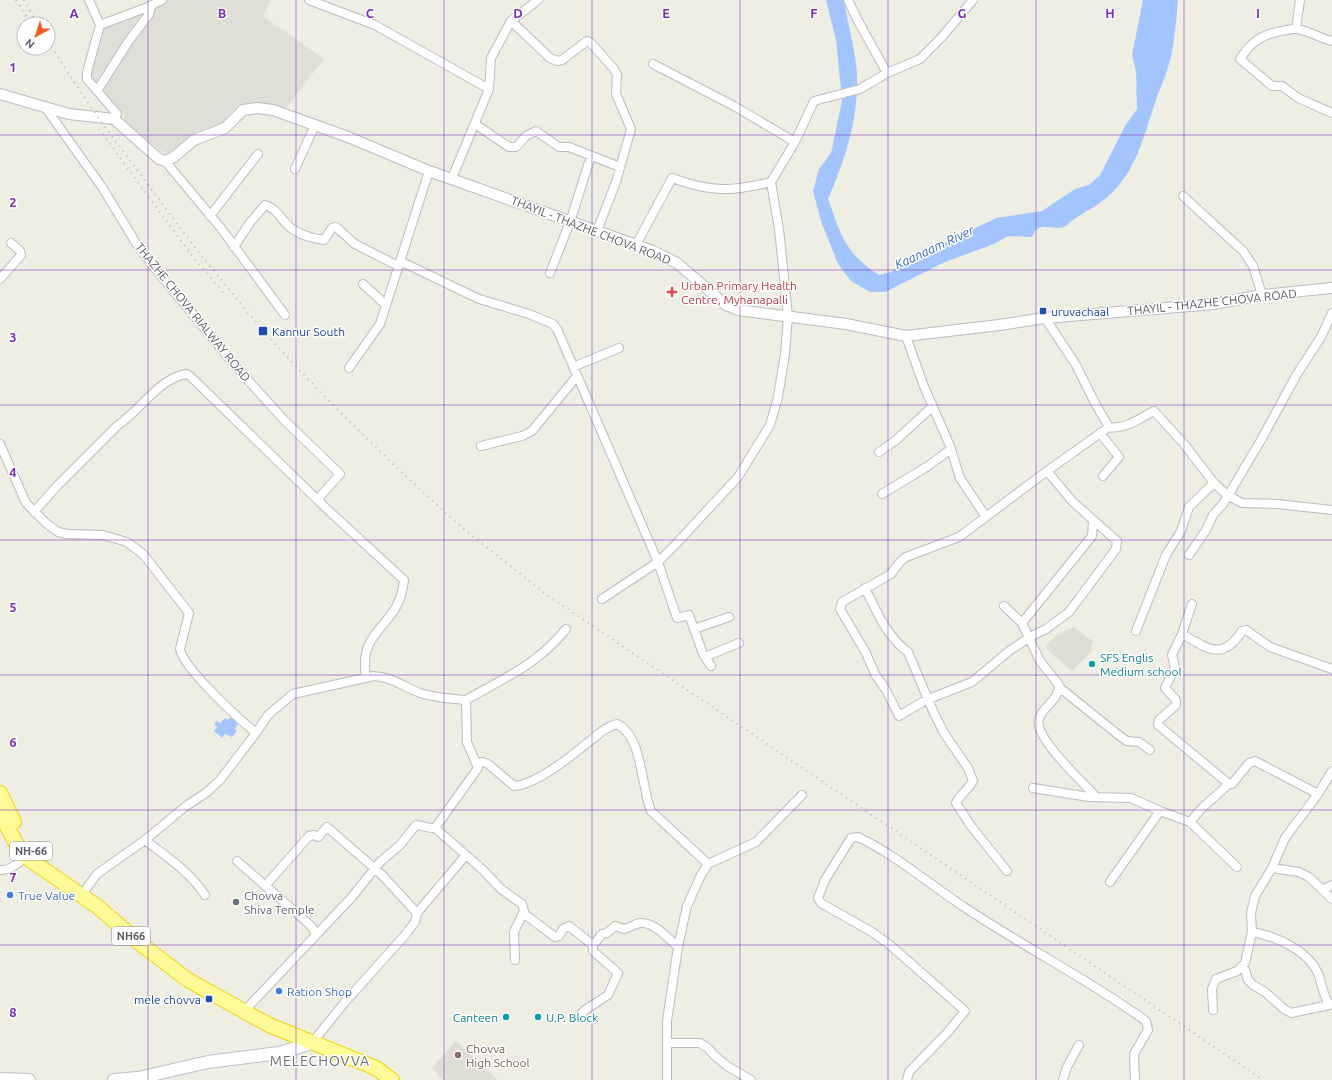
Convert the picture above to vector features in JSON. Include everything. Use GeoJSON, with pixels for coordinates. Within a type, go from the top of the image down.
{"type":"FeatureCollection","features":[{"type":"Feature","properties":{"kind":"highway","name":"NH-66"},"geometry":{"type":"LineString","coordinates":[[0,793],[22,840],[33,853],[84,892]]}},
{"type":"Feature","properties":{"kind":"highway","name":"NH66"},"geometry":{"type":"LineString","coordinates":[[0,813],[19,849],[26,857],[84,892],[188,980],[246,1009],[268,1025],[376,1068],[389,1079]]}},
{"type":"Feature","properties":{"kind":"main road"},"geometry":{"type":"LineString","coordinates":[[279,1053],[288,1040],[286,1031]]}},
{"type":"Feature","properties":{"kind":"main road"},"geometry":{"type":"LineString","coordinates":[[114,1080],[138,1078],[208,1062],[279,1053],[312,1043]]}},
{"type":"Feature","properties":{"kind":"main road"},"geometry":{"type":"LineString","coordinates":[[0,1079],[29,1080]]}},
{"type":"Feature","properties":{"kind":"street"},"geometry":{"type":"LineString","coordinates":[[89,0],[100,25],[87,72],[87,79],[117,114],[114,119]]}},
{"type":"Feature","properties":{"kind":"street"},"geometry":{"type":"LineString","coordinates":[[100,25],[148,7],[162,0]]}},
{"type":"Feature","properties":{"kind":"street"},"geometry":{"type":"LineString","coordinates":[[309,0],[328,4],[375,25],[489,89]]}},
{"type":"Feature","properties":{"kind":"street"},"geometry":{"type":"LineString","coordinates":[[452,178],[489,89],[491,58],[511,21],[538,0]]}},
{"type":"Feature","properties":{"kind":"street"},"geometry":{"type":"LineString","coordinates":[[848,0],[857,20],[887,73]]}},
{"type":"Feature","properties":{"kind":"street"},"geometry":{"type":"LineString","coordinates":[[602,599],[658,562],[738,477],[770,425],[778,397],[785,354],[788,316],[779,229],[771,182],[795,142],[814,102],[860,89],[887,73],[920,59],[941,38],[973,0]]}},
{"type":"Feature","properties":{"kind":"street"},"geometry":{"type":"LineString","coordinates":[[1296,29],[1300,0]]}},
{"type":"Feature","properties":{"kind":"street"},"geometry":{"type":"LineString","coordinates":[[97,91],[128,42],[149,14],[151,7],[148,7]]}},
{"type":"Feature","properties":{"kind":"street"},"geometry":{"type":"LineString","coordinates":[[511,21],[550,58],[557,61],[562,60],[587,41],[614,69],[617,79],[616,94],[631,129],[616,182],[597,232]]}},
{"type":"Feature","properties":{"kind":"street"},"geometry":{"type":"LineString","coordinates":[[1332,41],[1319,38],[1296,29],[1270,33],[1257,38],[1250,44],[1240,59],[1272,86],[1282,86],[1298,98],[1332,112]]}},
{"type":"Feature","properties":{"kind":"street"},"geometry":{"type":"LineString","coordinates":[[653,64],[734,106],[795,142]]}},
{"type":"Feature","properties":{"kind":"street"},"geometry":{"type":"LineString","coordinates":[[1,97],[69,114],[114,119],[159,159],[165,161],[210,216],[285,315]]}},
{"type":"Feature","properties":{"kind":"street","name":"THAZHE CHOVA RIALWAY ROAD"},"geometry":{"type":"LineString","coordinates":[[45,107],[102,187],[136,243],[154,267],[211,334],[237,368],[285,421],[340,474],[318,499]]}},
{"type":"Feature","properties":{"kind":"street","name":"THAYIL - THAZHE CHOVA ROAD"},"geometry":{"type":"LineString","coordinates":[[165,161],[174,157],[194,140],[225,128],[243,110],[257,108],[273,110],[348,137],[428,171],[452,178],[636,245],[677,263],[726,305],[738,310],[846,324],[906,336],[1045,318],[1206,304],[1262,295],[1332,288]]}},
{"type":"Feature","properties":{"kind":"street"},"geometry":{"type":"LineString","coordinates":[[475,124],[509,147],[516,147],[526,136],[536,131],[559,146],[569,147],[620,167]]}},
{"type":"Feature","properties":{"kind":"street"},"geometry":{"type":"LineString","coordinates":[[295,169],[315,125]]}},
{"type":"Feature","properties":{"kind":"street"},"geometry":{"type":"LineString","coordinates":[[210,216],[258,154]]}},
{"type":"Feature","properties":{"kind":"street"},"geometry":{"type":"LineString","coordinates":[[550,273],[570,222],[591,156]]}},
{"type":"Feature","properties":{"kind":"street"},"geometry":{"type":"LineString","coordinates":[[349,368],[380,324],[428,171]]}},
{"type":"Feature","properties":{"kind":"street"},"geometry":{"type":"LineString","coordinates":[[636,245],[672,178],[691,185],[724,190],[771,182]]}},
{"type":"Feature","properties":{"kind":"street"},"geometry":{"type":"LineString","coordinates":[[1183,196],[1243,251],[1254,266],[1262,295]]}},
{"type":"Feature","properties":{"kind":"street"},"geometry":{"type":"LineString","coordinates":[[234,247],[248,224],[265,205],[272,207],[280,214],[284,222],[300,233],[311,238],[324,240],[332,228],[336,227],[354,244],[479,299],[529,314],[553,324],[557,329],[658,562],[677,618],[689,615],[705,657],[711,666]]}},
{"type":"Feature","properties":{"kind":"street"},"geometry":{"type":"LineString","coordinates":[[0,279],[21,255],[20,251],[11,243]]}},
{"type":"Feature","properties":{"kind":"street"},"geometry":{"type":"LineString","coordinates":[[363,284],[386,305]]}},
{"type":"Feature","properties":{"kind":"street"},"geometry":{"type":"LineString","coordinates":[[1189,555],[1261,440],[1297,374],[1321,337],[1332,312]]}},
{"type":"Feature","properties":{"kind":"street"},"geometry":{"type":"LineString","coordinates":[[1045,318],[1076,365],[1109,427]]}},
{"type":"Feature","properties":{"kind":"street"},"geometry":{"type":"LineString","coordinates":[[906,336],[932,407],[936,410],[951,449],[960,478],[986,517]]}},
{"type":"Feature","properties":{"kind":"street"},"geometry":{"type":"LineString","coordinates":[[573,367],[619,348]]}},
{"type":"Feature","properties":{"kind":"street"},"geometry":{"type":"LineString","coordinates":[[34,512],[57,486],[118,425],[128,419],[164,385],[172,379],[186,374],[206,390],[404,580],[402,592],[395,608],[378,630],[366,652],[364,661],[366,678]]}},
{"type":"Feature","properties":{"kind":"street"},"geometry":{"type":"LineString","coordinates":[[481,446],[522,436],[532,431],[577,376]]}},
{"type":"Feature","properties":{"kind":"street"},"geometry":{"type":"LineString","coordinates":[[880,452],[895,441],[932,407]]}},
{"type":"Feature","properties":{"kind":"street"},"geometry":{"type":"LineString","coordinates":[[1047,471],[1073,502],[1117,541],[1116,549],[1069,612],[1046,629],[1030,637],[1009,651],[972,682],[929,699],[899,716],[886,690],[874,674],[866,653],[840,609],[842,602],[891,574],[906,557],[959,537],[1047,471],[1109,427],[1116,428],[1124,426],[1154,411],[1184,444],[1214,482],[1227,495],[1242,503],[1277,504],[1332,510]]}},
{"type":"Feature","properties":{"kind":"street"},"geometry":{"type":"LineString","coordinates":[[1100,433],[1119,457],[1103,476]]}},
{"type":"Feature","properties":{"kind":"street"},"geometry":{"type":"LineString","coordinates":[[0,444],[18,488],[26,503],[34,512],[58,532],[67,534],[103,535],[120,539],[128,542],[143,554],[189,613],[180,649],[181,654],[192,670],[256,733]]}},
{"type":"Feature","properties":{"kind":"street"},"geometry":{"type":"LineString","coordinates":[[882,494],[928,466],[951,449]]}},
{"type":"Feature","properties":{"kind":"street"},"geometry":{"type":"LineString","coordinates":[[1136,631],[1166,555],[1181,531],[1189,507],[1214,482]]}},
{"type":"Feature","properties":{"kind":"street"},"geometry":{"type":"LineString","coordinates":[[1022,623],[1092,536],[1093,521]]}},
{"type":"Feature","properties":{"kind":"street"},"geometry":{"type":"LineString","coordinates":[[865,588],[891,637],[897,644],[908,652],[944,733],[968,768],[973,781],[970,787],[959,796],[956,803],[962,815],[1007,871]]}},
{"type":"Feature","properties":{"kind":"street"},"geometry":{"type":"LineString","coordinates":[[1192,604],[1182,634],[1172,655],[1175,668],[1164,688],[1176,700],[1176,705],[1159,720],[1158,725],[1229,784]]}},
{"type":"Feature","properties":{"kind":"street"},"geometry":{"type":"LineString","coordinates":[[1004,606],[1022,623],[1030,637],[1040,661],[1060,688],[1121,737],[1127,741],[1139,742],[1150,750]]}},
{"type":"Feature","properties":{"kind":"street"},"geometry":{"type":"LineString","coordinates":[[694,629],[729,616]]}},
{"type":"Feature","properties":{"kind":"street"},"geometry":{"type":"LineString","coordinates":[[84,892],[97,874],[145,840],[186,806],[201,797],[220,780],[268,715],[293,694],[366,678],[382,676],[394,680],[420,693],[440,698],[466,700],[499,683],[543,654],[566,629]]}},
{"type":"Feature","properties":{"kind":"street"},"geometry":{"type":"LineString","coordinates":[[1182,634],[1213,650],[1227,648],[1233,645],[1242,631],[1246,630],[1270,647],[1332,669]]}},
{"type":"Feature","properties":{"kind":"street"},"geometry":{"type":"LineString","coordinates":[[705,657],[739,643]]}},
{"type":"Feature","properties":{"kind":"street"},"geometry":{"type":"LineString","coordinates":[[1060,688],[1039,719],[1038,726],[1041,734],[1065,765],[1096,797]]}},
{"type":"Feature","properties":{"kind":"street"},"geometry":{"type":"LineString","coordinates":[[246,1009],[351,898],[375,869],[416,825],[421,825],[429,829],[435,828],[476,773],[478,768],[477,764],[469,750],[467,742],[466,700]]}},
{"type":"Feature","properties":{"kind":"street"},"geometry":{"type":"LineString","coordinates":[[477,764],[482,762],[488,764],[514,786],[523,785],[534,780],[586,745],[609,726],[617,724],[626,730],[632,741],[642,769],[646,801],[650,811],[708,864]]}},
{"type":"Feature","properties":{"kind":"street"},"geometry":{"type":"LineString","coordinates":[[1190,822],[1207,803],[1229,784],[1232,784],[1237,780],[1249,762],[1255,761],[1318,794]]}},
{"type":"Feature","properties":{"kind":"street"},"geometry":{"type":"LineString","coordinates":[[1213,1010],[1214,983],[1219,977],[1232,973],[1240,968],[1244,963],[1252,932],[1251,913],[1255,896],[1272,868],[1285,838],[1318,794],[1332,771]]}},
{"type":"Feature","properties":{"kind":"street"},"geometry":{"type":"LineString","coordinates":[[1033,788],[1096,797],[1131,798],[1190,822],[1238,867]]}},
{"type":"Feature","properties":{"kind":"street"},"geometry":{"type":"LineString","coordinates":[[667,1080],[667,1021],[678,947],[687,906],[701,875],[708,864],[756,842],[802,795]]}},
{"type":"Feature","properties":{"kind":"street"},"geometry":{"type":"LineString","coordinates":[[1110,882],[1160,811]]}},
{"type":"Feature","properties":{"kind":"street"},"geometry":{"type":"LineString","coordinates":[[265,886],[309,836],[314,835],[318,837],[327,827],[375,869],[417,913]]}},
{"type":"Feature","properties":{"kind":"street"},"geometry":{"type":"LineString","coordinates":[[435,828],[483,870],[500,889],[522,904],[523,914],[514,932],[515,960]]}},
{"type":"Feature","properties":{"kind":"street"},"geometry":{"type":"LineString","coordinates":[[907,1080],[909,1072],[965,1012],[890,945],[866,928],[821,902],[818,898],[826,880],[852,838],[858,837],[894,857],[964,907],[1084,980],[1146,1021],[1148,1030],[1134,1054],[1135,1080]]}},
{"type":"Feature","properties":{"kind":"street"},"geometry":{"type":"LineString","coordinates":[[145,840],[163,852],[183,870],[205,895]]}},
{"type":"Feature","properties":{"kind":"street"},"geometry":{"type":"LineString","coordinates":[[312,1043],[345,1002],[406,934],[415,922],[417,913],[466,855]]}},
{"type":"Feature","properties":{"kind":"street"},"geometry":{"type":"LineString","coordinates":[[0,870],[6,871],[26,857]]}},
{"type":"Feature","properties":{"kind":"street"},"geometry":{"type":"LineString","coordinates":[[237,861],[312,926],[316,934]]}},
{"type":"Feature","properties":{"kind":"street"},"geometry":{"type":"LineString","coordinates":[[1272,868],[1299,872],[1309,877],[1324,889],[1332,898]]}},
{"type":"Feature","properties":{"kind":"street"},"geometry":{"type":"LineString","coordinates":[[1324,889],[1332,885]]}},
{"type":"Feature","properties":{"kind":"street"},"geometry":{"type":"LineString","coordinates":[[523,914],[555,937],[559,936],[563,929],[569,926],[593,945],[595,954],[618,973],[608,995],[585,1010],[578,1017]]}},
{"type":"Feature","properties":{"kind":"street"},"geometry":{"type":"LineString","coordinates":[[593,945],[598,937],[615,926],[624,929],[640,923],[648,924],[660,931],[678,947]]}},
{"type":"Feature","properties":{"kind":"street"},"geometry":{"type":"LineString","coordinates":[[1240,968],[1245,970],[1248,980],[1253,986],[1265,992],[1290,1013],[1331,1005],[1323,993],[1318,975],[1309,961],[1284,941],[1252,932]]}},
{"type":"Feature","properties":{"kind":"street"},"geometry":{"type":"LineString","coordinates":[[668,1043],[700,1043],[708,1048],[714,1056],[727,1066],[751,1080]]}},
{"type":"Feature","properties":{"kind":"street"},"geometry":{"type":"LineString","coordinates":[[1063,1080],[1067,1067],[1079,1045]]}},
{"type":"Feature","properties":{"kind":"shaded area"},"geometry":{"type":"Polygon","coordinates":[[[166,0],[271,0],[263,16],[324,59],[286,108],[241,104],[235,108],[219,127],[207,128],[196,132],[174,150],[167,154],[164,153],[122,120],[125,115],[88,75],[102,26],[160,6],[166,0]]]}},
{"type":"Feature","properties":{"kind":"shaded area"},"geometry":{"type":"Polygon","coordinates":[[[1073,627],[1093,641],[1091,648],[1093,650],[1072,671],[1045,648],[1057,635],[1073,627]]]}},
{"type":"Feature","properties":{"kind":"shaded area","name":"Chovva High School"},"geometry":{"type":"Polygon","coordinates":[[[456,1041],[498,1080],[443,1080],[432,1068],[456,1041]]]}},
{"type":"Feature","properties":{"kind":"water"},"geometry":{"type":"Polygon","coordinates":[[[826,0],[844,0],[854,50],[857,75],[857,93],[852,130],[835,183],[828,199],[841,233],[851,251],[879,275],[891,272],[938,246],[996,218],[1042,211],[1075,189],[1089,185],[1100,175],[1125,126],[1137,109],[1136,71],[1132,55],[1143,0],[1178,0],[1173,45],[1166,72],[1138,153],[1128,173],[1113,192],[1067,225],[1059,228],[1038,228],[1032,237],[1008,236],[994,244],[945,262],[885,292],[870,292],[851,281],[838,264],[821,221],[813,191],[819,169],[831,153],[842,100],[836,40],[826,0]]]}},
{"type":"Feature","properties":{"kind":"water"},"geometry":{"type":"Polygon","coordinates":[[[231,717],[238,724],[235,729],[237,731],[232,737],[225,734],[222,738],[214,731],[217,727],[214,724],[217,721],[220,723],[225,718],[228,720],[231,717]]]}},
{"type":"Feature","properties":{"kind":"railway"},"geometry":{"type":"LineString","coordinates":[[16,0],[26,16]]}},
{"type":"Feature","properties":{"kind":"railway"},"geometry":{"type":"LineString","coordinates":[[24,0],[33,16]]}},
{"type":"Feature","properties":{"kind":"railway"},"geometry":{"type":"LineString","coordinates":[[56,54],[97,116],[196,249],[266,334],[321,393],[399,470],[460,526],[547,595],[1263,1080]]}},
{"type":"Feature","properties":{"kind":"railway"},"geometry":{"type":"LineString","coordinates":[[99,129],[190,253],[226,296]]}},
{"type":"Feature","properties":{"kind":"place","name":"Urban Primary Health Centre, Myhanapalli"},"geometry":{"type":"Point","coordinates":[672,292]}},
{"type":"Feature","properties":{"kind":"place","name":"uruvachaal"},"geometry":{"type":"Point","coordinates":[1043,311]}},
{"type":"Feature","properties":{"kind":"place","name":"Kannur South"},"geometry":{"type":"Point","coordinates":[263,331]}},
{"type":"Feature","properties":{"kind":"place","name":"SFS Englis Medium school"},"geometry":{"type":"Point","coordinates":[1092,664]}},
{"type":"Feature","properties":{"kind":"place","name":"True Value"},"geometry":{"type":"Point","coordinates":[10,895]}},
{"type":"Feature","properties":{"kind":"place","name":"Chovva Shiva Temple"},"geometry":{"type":"Point","coordinates":[236,902]}},
{"type":"Feature","properties":{"kind":"place","name":"Ration Shop"},"geometry":{"type":"Point","coordinates":[279,991]}},
{"type":"Feature","properties":{"kind":"place","name":"mele chovva"},"geometry":{"type":"Point","coordinates":[209,999]}},
{"type":"Feature","properties":{"kind":"place","name":"Canteen"},"geometry":{"type":"Point","coordinates":[506,1017]}},
{"type":"Feature","properties":{"kind":"place","name":"U.P. Block"},"geometry":{"type":"Point","coordinates":[538,1017]}},
{"type":"Feature","properties":{"kind":"place","name":"Chovva High School"},"geometry":{"type":"Point","coordinates":[458,1055]}},
{"type":"Feature","properties":{"kind":"district","name":"MELECHOVVA"},"geometry":{"type":"Point","coordinates":[320,1061]}},
{"type":"Feature","properties":{"kind":"water label","name":"Kaanaam River"},"geometry":{"type":"Point","coordinates":[934,247]}}]}
